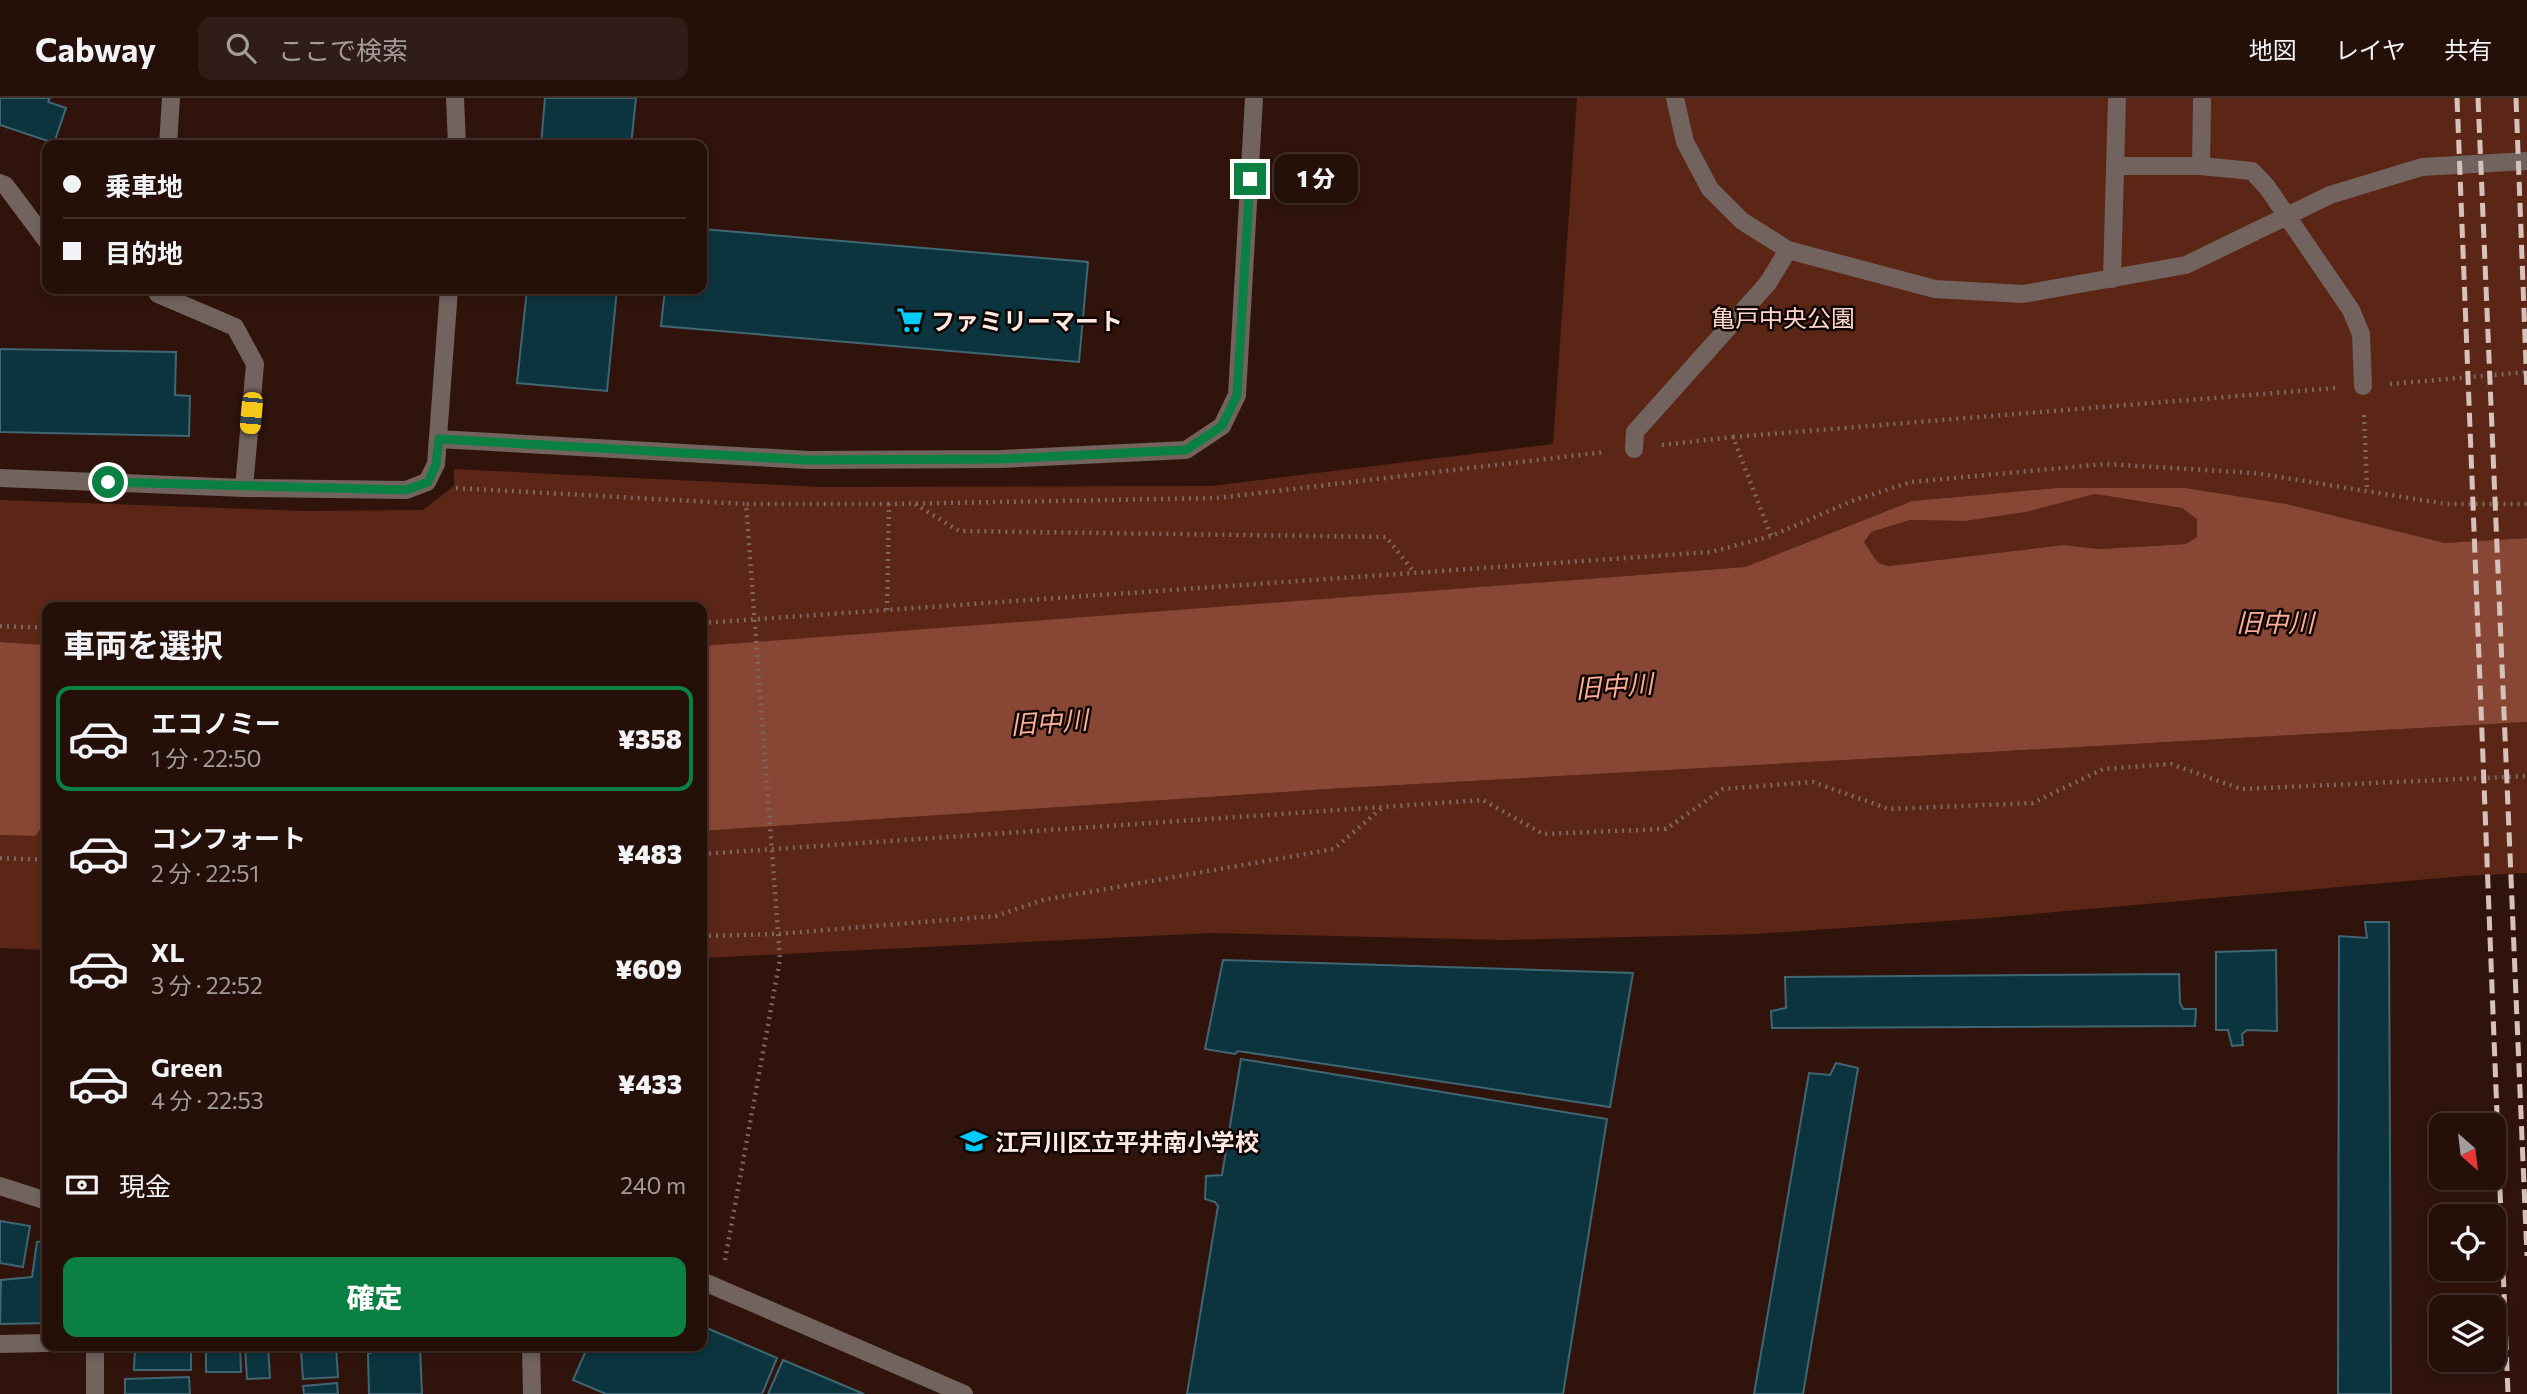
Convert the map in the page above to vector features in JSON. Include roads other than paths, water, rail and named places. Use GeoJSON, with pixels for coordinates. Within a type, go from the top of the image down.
{"type":"FeatureCollection","features":[{"type":"Feature","properties":{"kind":"street"},"geometry":{"type":"LineString","coordinates":[[168,140],[171,98]]}},
{"type":"Feature","properties":{"kind":"street"},"geometry":{"type":"LineString","coordinates":[[454,98],[457,140]]}},
{"type":"Feature","properties":{"kind":"street"},"geometry":{"type":"LineString","coordinates":[[439,439],[808,460],[1001,459],[1186,450],[1222,426],[1237,395],[1254,98]]}},
{"type":"Feature","properties":{"kind":"street"},"geometry":{"type":"LineString","coordinates":[[1675,98],[1685,142],[1710,189],[1742,221],[1788,250],[1935,289],[2023,294],[2186,265],[2330,195],[2422,167],[2527,161]]}},
{"type":"Feature","properties":{"kind":"street"},"geometry":{"type":"LineString","coordinates":[[2112,279],[2117,98]]}},
{"type":"Feature","properties":{"kind":"street"},"geometry":{"type":"LineString","coordinates":[[2201,166],[2202,101]]}},
{"type":"Feature","properties":{"kind":"street"},"geometry":{"type":"LineString","coordinates":[[2115,166],[2201,166],[2252,171],[2351,310],[2361,334],[2363,386]]}},
{"type":"Feature","properties":{"kind":"street"},"geometry":{"type":"LineString","coordinates":[[0,183],[5,185],[42,234]]}},
{"type":"Feature","properties":{"kind":"street"},"geometry":{"type":"LineString","coordinates":[[1634,449],[1635,432],[1768,283],[1788,250]]}},
{"type":"Feature","properties":{"kind":"street"},"geometry":{"type":"LineString","coordinates":[[160,294],[235,327],[256,364],[244,488]]}},
{"type":"Feature","properties":{"kind":"street"},"geometry":{"type":"LineString","coordinates":[[0,478],[244,488],[406,490],[428,482],[436,464],[439,439],[449,294]]}},
{"type":"Feature","properties":{"kind":"street"},"geometry":{"type":"LineString","coordinates":[[0,1186],[42,1199]]}},
{"type":"Feature","properties":{"kind":"street"},"geometry":{"type":"LineString","coordinates":[[707,1282],[964,1394]]}},
{"type":"Feature","properties":{"kind":"street"},"geometry":{"type":"LineString","coordinates":[[0,1344],[42,1343]]}},
{"type":"Feature","properties":{"kind":"street"},"geometry":{"type":"LineString","coordinates":[[95,1351],[95,1394]]}},
{"type":"Feature","properties":{"kind":"street"},"geometry":{"type":"LineString","coordinates":[[531,1351],[532,1394]]}},
{"type":"Feature","properties":{"kind":"water","name":"旧中川"},"geometry":{"type":"Polygon","coordinates":[[[2057,488],[2185,488],[2286,504],[2445,543],[2527,538],[2527,722],[1328,789],[707,831],[707,646],[1745,567],[1912,501],[2057,488]],[[2095,494],[2026,512],[1965,521],[1910,520],[1871,532],[1864,542],[1878,563],[1889,566],[2063,545],[2099,549],[2186,544],[2197,537],[2197,519],[2182,508],[2095,494]]]}},
{"type":"Feature","properties":{"kind":"water"},"geometry":{"type":"Polygon","coordinates":[[[0,642],[42,645],[42,830],[35,836],[0,835],[0,642]]]}},
{"type":"Feature","properties":{"kind":"railway"},"geometry":{"type":"LineString","coordinates":[[2457,98],[2508,1394]]}},
{"type":"Feature","properties":{"kind":"railway"},"geometry":{"type":"LineString","coordinates":[[2478,98],[2527,1256]]}},
{"type":"Feature","properties":{"kind":"railway"},"geometry":{"type":"LineString","coordinates":[[2516,98],[2527,391]]}},
{"type":"Feature","properties":{"kind":"place","name":"ファミリーマート"},"geometry":{"type":"Point","coordinates":[910,320]}},
{"type":"Feature","properties":{"kind":"place","name":"江戸川区立平井南小学校"},"geometry":{"type":"Point","coordinates":[974,1141]}},
{"type":"Feature","properties":{"kind":"park label","name":"亀戸中央公園"},"geometry":{"type":"Point","coordinates":[1783,317]}}]}
